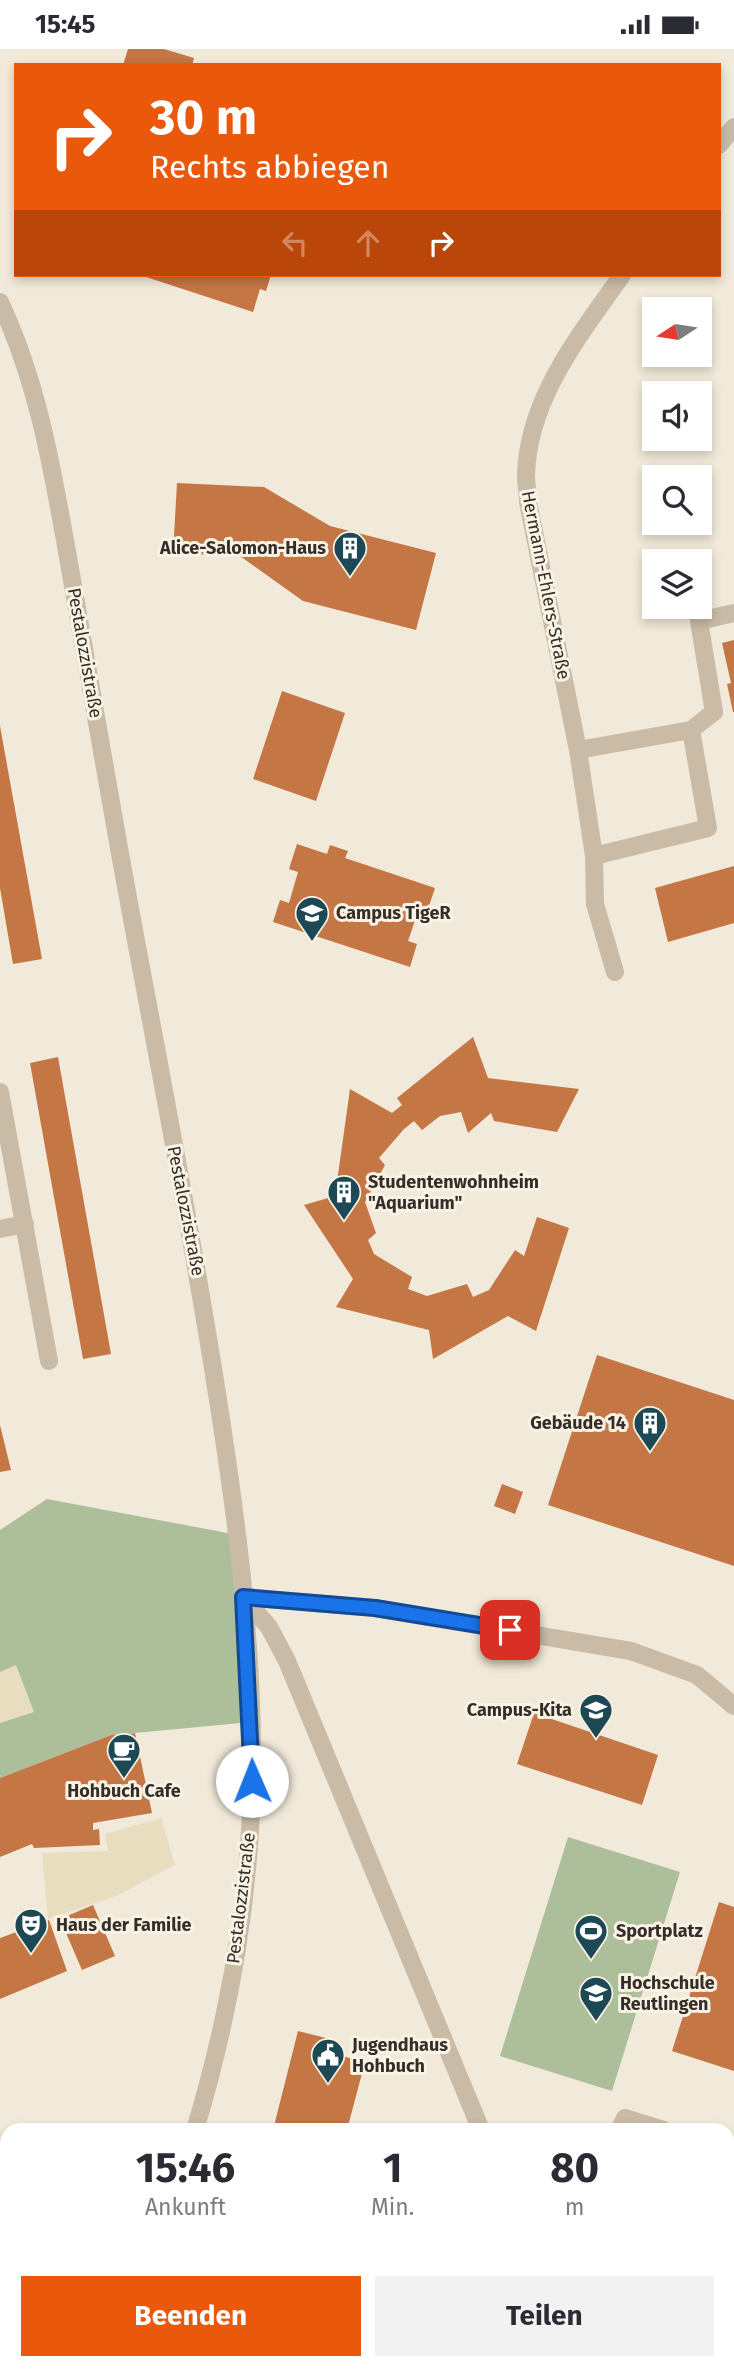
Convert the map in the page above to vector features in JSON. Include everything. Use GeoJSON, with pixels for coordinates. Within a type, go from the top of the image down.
{"type":"FeatureCollection","features":[{"type":"Feature","properties":{"kind":"street"},"geometry":{"type":"LineString","coordinates":[[721,143],[734,127]]}},
{"type":"Feature","properties":{"kind":"street","name":"Hermann-Ehlers-Straße"},"geometry":{"type":"LineString","coordinates":[[615,972],[595,904],[594,856],[578,750],[528,502],[526,476],[536,419],[552,380],[580,333],[621,277]]}},
{"type":"Feature","properties":{"kind":"street","name":"Pestalozzistraße"},"geometry":{"type":"LineString","coordinates":[[0,302],[31,380],[57,495],[150,1022],[200,1285],[228,1463],[243,1597],[251,1711],[250,1823],[232,1975],[221,2032],[197,2123]]}},
{"type":"Feature","properties":{"kind":"street"},"geometry":{"type":"LineString","coordinates":[[578,750],[691,730],[713,712],[699,621],[734,613]]}},
{"type":"Feature","properties":{"kind":"street"},"geometry":{"type":"LineString","coordinates":[[594,856],[708,828],[691,730]]}},
{"type":"Feature","properties":{"kind":"street"},"geometry":{"type":"LineString","coordinates":[[0,1092],[49,1361]]}},
{"type":"Feature","properties":{"kind":"street"},"geometry":{"type":"LineString","coordinates":[[0,1229],[25,1224]]}},
{"type":"Feature","properties":{"kind":"street"},"geometry":{"type":"LineString","coordinates":[[243,1597],[375,1608],[631,1651],[697,1675],[734,1706]]}},
{"type":"Feature","properties":{"kind":"street"},"geometry":{"type":"LineString","coordinates":[[243,1597],[269,1627],[287,1661],[478,2123]]}},
{"type":"Feature","properties":{"kind":"street"},"geometry":{"type":"LineString","coordinates":[[622,2123],[625,2118],[641,2123]]}},
{"type":"Feature","properties":{"kind":"green space"},"geometry":{"type":"Polygon","coordinates":[[[47,1499],[238,1535],[251,1722],[135,1733],[117,1739],[114,1734],[0,1778],[0,1530],[47,1499]]]}},
{"type":"Feature","properties":{"kind":"green space","name":"Sportplatz"},"geometry":{"type":"Polygon","coordinates":[[[568,1837],[680,1872],[612,2091],[500,2056],[568,1837]]]}},
{"type":"Feature","properties":{"kind":"shaded area"},"geometry":{"type":"Polygon","coordinates":[[[16,1665],[34,1712],[0,1723],[0,1672],[16,1665]]]}},
{"type":"Feature","properties":{"kind":"shaded area"},"geometry":{"type":"Polygon","coordinates":[[[161,1818],[175,1865],[116,1896],[48,1919],[42,1853],[108,1851],[105,1834],[161,1818]]]}},
{"type":"Feature","properties":{"kind":"building"},"geometry":{"type":"Polygon","coordinates":[[[128,49],[164,49],[194,58],[193,63],[124,63],[128,49]]]}},
{"type":"Feature","properties":{"kind":"building"},"geometry":{"type":"Polygon","coordinates":[[[146,277],[270,277],[266,291],[260,289],[253,312],[146,277]]]}},
{"type":"Feature","properties":{"kind":"building","name":"Alice-Salomon-Haus"},"geometry":{"type":"Polygon","coordinates":[[[177,483],[264,487],[330,526],[436,553],[416,630],[303,601],[240,556],[173,553],[177,483]]]}},
{"type":"Feature","properties":{"kind":"building"},"geometry":{"type":"Polygon","coordinates":[[[734,640],[733,712],[727,684],[731,683],[722,643],[734,640]]]}},
{"type":"Feature","properties":{"kind":"building"},"geometry":{"type":"Polygon","coordinates":[[[282,691],[345,713],[316,801],[253,779],[282,691]]]}},
{"type":"Feature","properties":{"kind":"building"},"geometry":{"type":"Polygon","coordinates":[[[0,726],[42,959],[13,964],[0,888],[0,726]]]}},
{"type":"Feature","properties":{"kind":"building"},"geometry":{"type":"Polygon","coordinates":[[[297,844],[327,854],[330,845],[348,851],[345,858],[435,888],[428,909],[420,906],[408,941],[417,944],[410,967],[273,922],[280,900],[289,903],[298,872],[289,869],[297,844]]]}},
{"type":"Feature","properties":{"kind":"building"},"geometry":{"type":"Polygon","coordinates":[[[734,866],[734,923],[668,942],[655,888],[734,866]]]}},
{"type":"Feature","properties":{"kind":"building","name":"Studentenwohnheim \"Aquarium\""},"geometry":{"type":"Polygon","coordinates":[[[473,1037],[488,1078],[579,1089],[557,1132],[494,1121],[491,1113],[468,1133],[461,1112],[440,1116],[422,1130],[414,1121],[404,1129],[379,1158],[385,1165],[365,1202],[376,1233],[368,1240],[374,1254],[412,1277],[408,1289],[427,1296],[467,1284],[473,1297],[489,1290],[515,1250],[524,1256],[537,1217],[569,1228],[536,1331],[508,1316],[433,1359],[429,1330],[336,1307],[353,1279],[304,1205],[335,1196],[350,1089],[392,1113],[402,1105],[397,1098],[473,1037]]]}},
{"type":"Feature","properties":{"kind":"building"},"geometry":{"type":"Polygon","coordinates":[[[58,1057],[111,1354],[83,1359],[30,1063],[58,1057]]]}},
{"type":"Feature","properties":{"kind":"building","name":"Gebäude 14"},"geometry":{"type":"Polygon","coordinates":[[[597,1355],[734,1400],[734,1566],[548,1505],[597,1355]]]}},
{"type":"Feature","properties":{"kind":"building"},"geometry":{"type":"Polygon","coordinates":[[[0,1425],[11,1470],[0,1472],[0,1425]]]}},
{"type":"Feature","properties":{"kind":"building"},"geometry":{"type":"Polygon","coordinates":[[[502,1484],[523,1492],[515,1514],[494,1506],[502,1484]]]}},
{"type":"Feature","properties":{"kind":"building"},"geometry":{"type":"Polygon","coordinates":[[[534,1713],[658,1755],[642,1805],[517,1764],[534,1713]]]}},
{"type":"Feature","properties":{"kind":"building"},"geometry":{"type":"Polygon","coordinates":[[[135,1733],[152,1813],[93,1823],[93,1830],[99,1829],[100,1845],[34,1848],[32,1844],[0,1857],[0,1778],[114,1734],[117,1739],[135,1733]]]}},
{"type":"Feature","properties":{"kind":"building"},"geometry":{"type":"Polygon","coordinates":[[[719,1902],[734,1907],[734,2071],[672,2051],[719,1902]]]}},
{"type":"Feature","properties":{"kind":"building"},"geometry":{"type":"Polygon","coordinates":[[[93,1905],[115,1956],[82,1970],[60,1919],[93,1905]]]}},
{"type":"Feature","properties":{"kind":"building","name":"Haus der Familie"},"geometry":{"type":"Polygon","coordinates":[[[49,1920],[67,1971],[0,1999],[0,1938],[49,1920]]]}},
{"type":"Feature","properties":{"kind":"building"},"geometry":{"type":"Polygon","coordinates":[[[298,2031],[334,2040],[331,2053],[365,2062],[349,2123],[275,2123],[298,2031]]]}},
{"type":"Feature","properties":{"kind":"place","name":"Alice-Salomon-Haus"},"geometry":{"type":"Point","coordinates":[350,578]}},
{"type":"Feature","properties":{"kind":"place","name":"Campus TigeR"},"geometry":{"type":"Point","coordinates":[312,943]}},
{"type":"Feature","properties":{"kind":"place","name":"Studentenwohnheim \"Aquarium\""},"geometry":{"type":"Point","coordinates":[344,1222]}},
{"type":"Feature","properties":{"kind":"place","name":"Gebäude 14"},"geometry":{"type":"Point","coordinates":[650,1453]}},
{"type":"Feature","properties":{"kind":"place","name":"Campus-Kita"},"geometry":{"type":"Point","coordinates":[596,1740]}},
{"type":"Feature","properties":{"kind":"place","name":"Hohbuch Cafe"},"geometry":{"type":"Point","coordinates":[124,1780]}},
{"type":"Feature","properties":{"kind":"place","name":"Haus der Familie"},"geometry":{"type":"Point","coordinates":[31,1955]}},
{"type":"Feature","properties":{"kind":"place","name":"Sportplatz"},"geometry":{"type":"Point","coordinates":[591,1961]}},
{"type":"Feature","properties":{"kind":"place","name":"Hochschule Reutlingen"},"geometry":{"type":"Point","coordinates":[596,2023]}},
{"type":"Feature","properties":{"kind":"place","name":"Jugendhaus Hohbuch"},"geometry":{"type":"Point","coordinates":[328,2085]}},
{"type":"Feature","properties":{"kind":"route"},"geometry":{"type":"LineString","coordinates":[[252,1781],[243,1597],[375,1608],[510,1630]]}}]}
